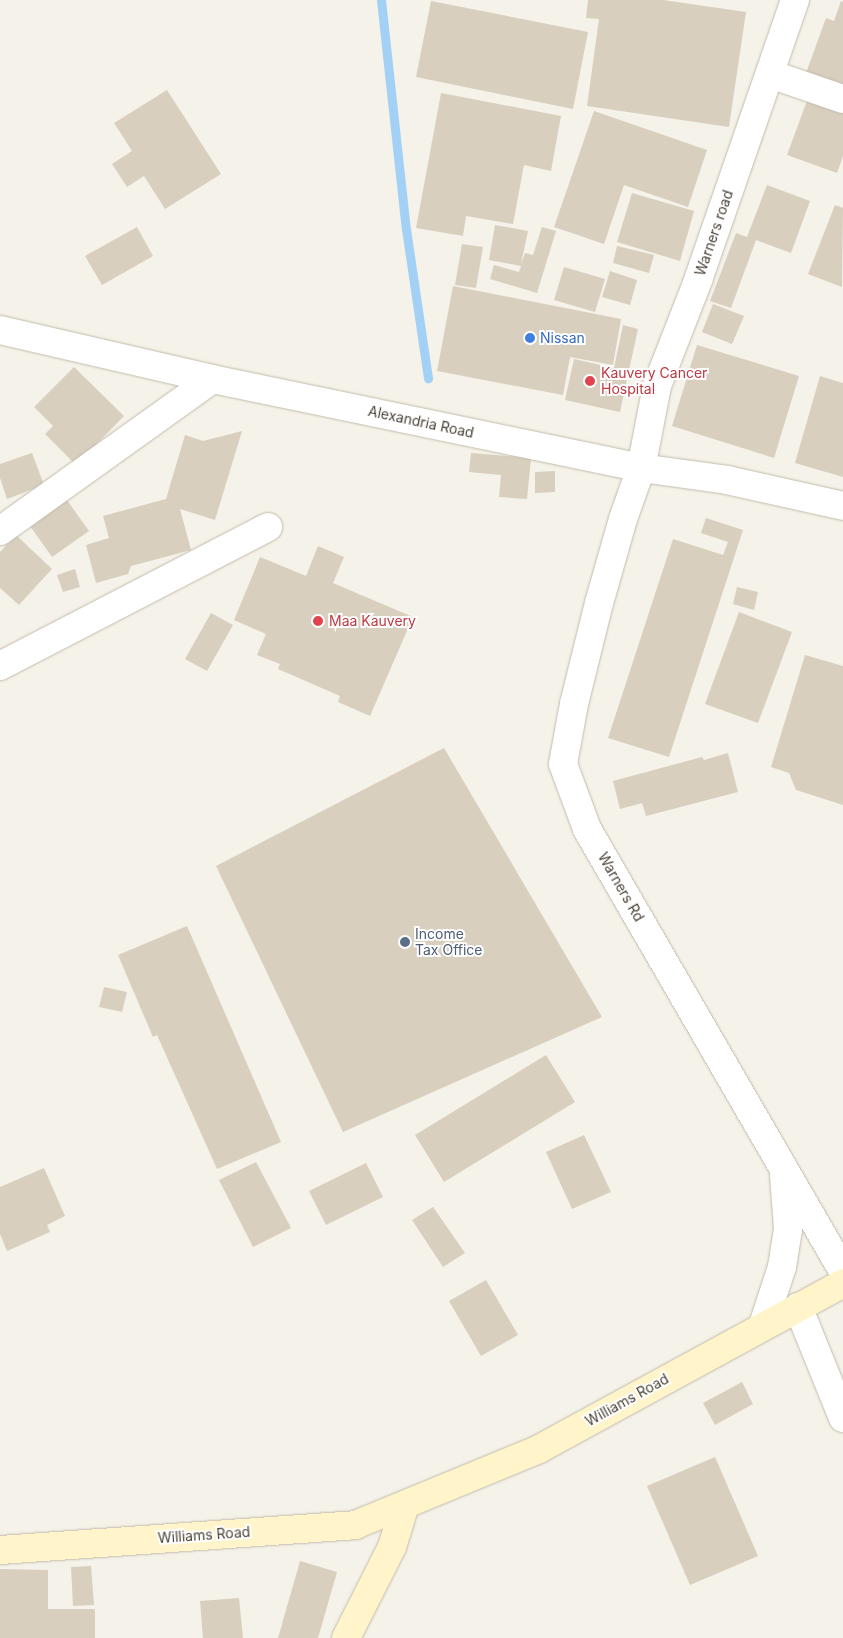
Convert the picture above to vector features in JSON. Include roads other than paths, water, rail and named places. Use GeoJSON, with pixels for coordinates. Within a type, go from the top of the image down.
{"type":"FeatureCollection","features":[{"type":"Feature","properties":{"kind":"street","name":"Warners road"},"geometry":{"type":"LineString","coordinates":[[641,468],[657,386],[699,278],[795,0]]}},
{"type":"Feature","properties":{"kind":"street"},"geometry":{"type":"LineString","coordinates":[[770,74],[843,99]]}},
{"type":"Feature","properties":{"kind":"street","name":"Alexandria Road"},"geometry":{"type":"LineString","coordinates":[[0,330],[212,378],[641,468],[728,480],[843,506]]}},
{"type":"Feature","properties":{"kind":"street"},"geometry":{"type":"LineString","coordinates":[[0,531],[212,378]]}},
{"type":"Feature","properties":{"kind":"street","name":"Warners Rd"},"geometry":{"type":"LineString","coordinates":[[641,468],[599,603],[574,704],[563,764],[587,829],[843,1271]]}},
{"type":"Feature","properties":{"kind":"street"},"geometry":{"type":"LineString","coordinates":[[0,666],[268,527]]}},
{"type":"Feature","properties":{"kind":"street"},"geometry":{"type":"LineString","coordinates":[[763,1325],[782,1268],[788,1229],[783,1167]]}},
{"type":"Feature","properties":{"kind":"street","name":"Williams Road"},"geometry":{"type":"LineString","coordinates":[[0,1550],[355,1525],[539,1449],[843,1282]]}},
{"type":"Feature","properties":{"kind":"street"},"geometry":{"type":"LineString","coordinates":[[798,1307],[843,1418]]}},
{"type":"Feature","properties":{"kind":"street"},"geometry":{"type":"LineString","coordinates":[[346,1638],[392,1548],[405,1505]]}},
{"type":"Feature","properties":{"kind":"waterway"},"geometry":{"type":"LineString","coordinates":[[381,0],[406,229],[428,378]]}},
{"type":"Feature","properties":{"kind":"place","name":"Nissan"},"geometry":{"type":"Point","coordinates":[530,338]}},
{"type":"Feature","properties":{"kind":"place","name":"Kauvery Cancer Hospital"},"geometry":{"type":"Point","coordinates":[590,381]}},
{"type":"Feature","properties":{"kind":"place","name":"Maa Kauvery"},"geometry":{"type":"Point","coordinates":[318,621]}},
{"type":"Feature","properties":{"kind":"place","name":"Income Tax Office"},"geometry":{"type":"Point","coordinates":[405,942]}}]}
